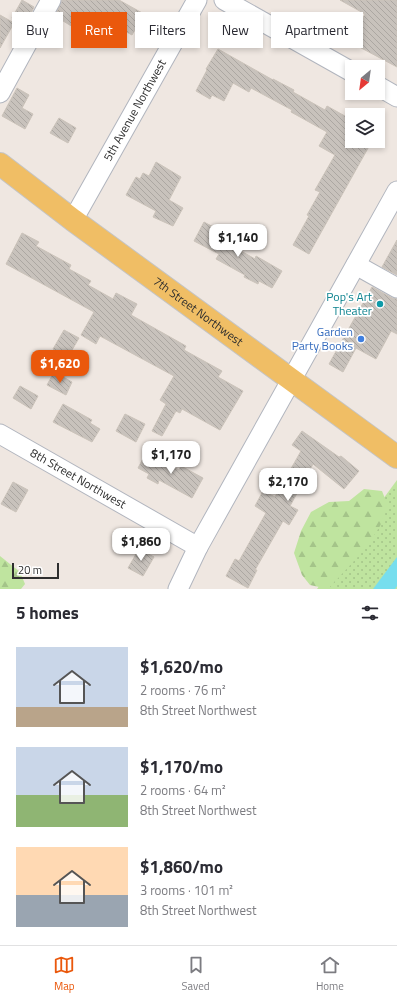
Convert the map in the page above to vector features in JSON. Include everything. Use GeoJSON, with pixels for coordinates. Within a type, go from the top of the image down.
{"type":"FeatureCollection","features":[{"type":"Feature","properties":{"kind":"main road","name":"7th Street Northwest"},"geometry":{"type":"LineString","coordinates":[[0,164],[73,220],[397,456]]}},
{"type":"Feature","properties":{"kind":"street"},"geometry":{"type":"LineString","coordinates":[[0,93],[51,0]]}},
{"type":"Feature","properties":{"kind":"street","name":"5th Avenue Northwest"},"geometry":{"type":"LineString","coordinates":[[73,220],[197,0]]}},
{"type":"Feature","properties":{"kind":"street"},"geometry":{"type":"LineString","coordinates":[[224,0],[345,68]]}},
{"type":"Feature","properties":{"kind":"street"},"geometry":{"type":"LineString","coordinates":[[385,90],[397,97]]}},
{"type":"Feature","properties":{"kind":"street"},"geometry":{"type":"LineString","coordinates":[[178,589],[198,547],[356,265],[395,201]]}},
{"type":"Feature","properties":{"kind":"street"},"geometry":{"type":"LineString","coordinates":[[356,265],[397,288]]}},
{"type":"Feature","properties":{"kind":"street","name":"8th Street Northwest"},"geometry":{"type":"LineString","coordinates":[[0,434],[198,547]]}},
{"type":"Feature","properties":{"kind":"green space"},"geometry":{"type":"Polygon","coordinates":[[[397,480],[397,589],[317,589],[397,480]]]}},
{"type":"Feature","properties":{"kind":"green space"},"geometry":{"type":"Polygon","coordinates":[[[364,489],[382,491],[388,506],[380,526],[366,548],[328,589],[310,585],[302,575],[294,553],[301,531],[311,512],[329,502],[349,501],[364,489]]]}},
{"type":"Feature","properties":{"kind":"green space"},"geometry":{"type":"Polygon","coordinates":[[[0,556],[20,572],[25,584],[21,589],[0,589],[0,556]]]}},
{"type":"Feature","properties":{"kind":"water"},"geometry":{"type":"Polygon","coordinates":[[[397,557],[397,586],[395,589],[373,589],[397,557]]]}},
{"type":"Feature","properties":{"kind":"building"},"geometry":{"type":"Polygon","coordinates":[[[22,0],[34,7],[32,12],[15,12],[22,0]]]}},
{"type":"Feature","properties":{"kind":"building"},"geometry":{"type":"Polygon","coordinates":[[[62,0],[119,0],[140,12],[135,12],[135,30],[132,35],[127,32],[127,12],[71,12],[71,26],[63,21],[63,12],[57,12],[62,0]]]}},
{"type":"Feature","properties":{"kind":"building"},"geometry":{"type":"Polygon","coordinates":[[[340,0],[397,0],[397,67],[361,48],[363,48],[363,18],[365,14],[340,0]]]}},
{"type":"Feature","properties":{"kind":"building"},"geometry":{"type":"Polygon","coordinates":[[[0,15],[12,22],[12,27],[0,48],[0,15]]]}},
{"type":"Feature","properties":{"kind":"building"},"geometry":{"type":"Polygon","coordinates":[[[218,49],[294,90],[293,92],[325,110],[327,106],[345,116],[345,148],[368,148],[309,254],[293,245],[320,192],[315,190],[335,155],[319,146],[327,132],[291,112],[292,110],[251,88],[249,92],[233,83],[224,101],[212,95],[210,99],[196,91],[207,70],[206,69],[218,49]]]}},
{"type":"Feature","properties":{"kind":"building"},"geometry":{"type":"Polygon","coordinates":[[[17,88],[29,95],[22,108],[33,114],[25,129],[2,116],[17,88]]]}},
{"type":"Feature","properties":{"kind":"building"},"geometry":{"type":"Polygon","coordinates":[[[59,118],[76,128],[68,143],[50,133],[59,118]]]}},
{"type":"Feature","properties":{"kind":"building"},"geometry":{"type":"Polygon","coordinates":[[[156,162],[181,177],[169,200],[183,208],[173,226],[153,217],[156,211],[126,195],[136,177],[140,179],[143,173],[149,176],[156,162]]]}},
{"type":"Feature","properties":{"kind":"building"},"geometry":{"type":"Polygon","coordinates":[[[204,222],[217,229],[213,235],[255,259],[256,256],[282,271],[272,288],[259,281],[258,284],[244,277],[245,275],[216,259],[219,254],[194,241],[204,222]]]}},
{"type":"Feature","properties":{"kind":"building"},"geometry":{"type":"Polygon","coordinates":[[[22,233],[39,242],[36,246],[71,265],[69,269],[91,281],[88,285],[113,299],[116,293],[137,304],[131,315],[186,346],[184,350],[222,371],[218,377],[243,391],[220,430],[182,409],[180,413],[176,411],[162,436],[152,431],[166,404],[160,400],[174,376],[100,336],[96,344],[81,335],[94,312],[6,264],[22,233]]]}},
{"type":"Feature","properties":{"kind":"building"},"geometry":{"type":"Polygon","coordinates":[[[397,240],[397,275],[382,267],[397,240]]]}},
{"type":"Feature","properties":{"kind":"building"},"geometry":{"type":"Polygon","coordinates":[[[372,287],[392,298],[397,299],[397,334],[391,331],[376,359],[356,348],[343,372],[329,364],[372,287]]]}},
{"type":"Feature","properties":{"kind":"building"},"geometry":{"type":"Polygon","coordinates":[[[64,330],[79,338],[68,357],[53,349],[64,330]]]}},
{"type":"Feature","properties":{"kind":"building"},"geometry":{"type":"Polygon","coordinates":[[[54,372],[72,382],[66,395],[47,385],[54,372]]]}},
{"type":"Feature","properties":{"kind":"building"},"geometry":{"type":"Polygon","coordinates":[[[20,386],[38,396],[31,409],[13,398],[20,386]]]}},
{"type":"Feature","properties":{"kind":"building"},"geometry":{"type":"Polygon","coordinates":[[[63,404],[92,420],[90,423],[100,429],[92,442],[53,422],[63,404]]]}},
{"type":"Feature","properties":{"kind":"building"},"geometry":{"type":"Polygon","coordinates":[[[125,414],[145,424],[136,442],[116,431],[125,414]]]}},
{"type":"Feature","properties":{"kind":"building"},"geometry":{"type":"Polygon","coordinates":[[[302,431],[339,457],[341,456],[359,471],[344,489],[313,464],[290,506],[298,510],[289,525],[283,521],[255,570],[257,570],[248,588],[226,576],[235,559],[239,561],[266,513],[255,506],[263,491],[275,497],[301,451],[292,445],[302,431]]]}},
{"type":"Feature","properties":{"kind":"building"},"geometry":{"type":"Polygon","coordinates":[[[146,453],[179,470],[181,466],[203,478],[192,498],[159,480],[158,484],[147,478],[149,474],[138,468],[146,453]]]}},
{"type":"Feature","properties":{"kind":"building"},"geometry":{"type":"Polygon","coordinates":[[[13,482],[28,490],[16,512],[1,504],[13,482]]]}},
{"type":"Feature","properties":{"kind":"building"},"geometry":{"type":"Polygon","coordinates":[[[139,549],[154,557],[143,576],[128,568],[139,549]]]}},
{"type":"Feature","properties":{"kind":"place","name":"Pop's Art Theater"},"geometry":{"type":"Point","coordinates":[380,304]}},
{"type":"Feature","properties":{"kind":"place","name":"Garden Party Books"},"geometry":{"type":"Point","coordinates":[361,339]}}]}
